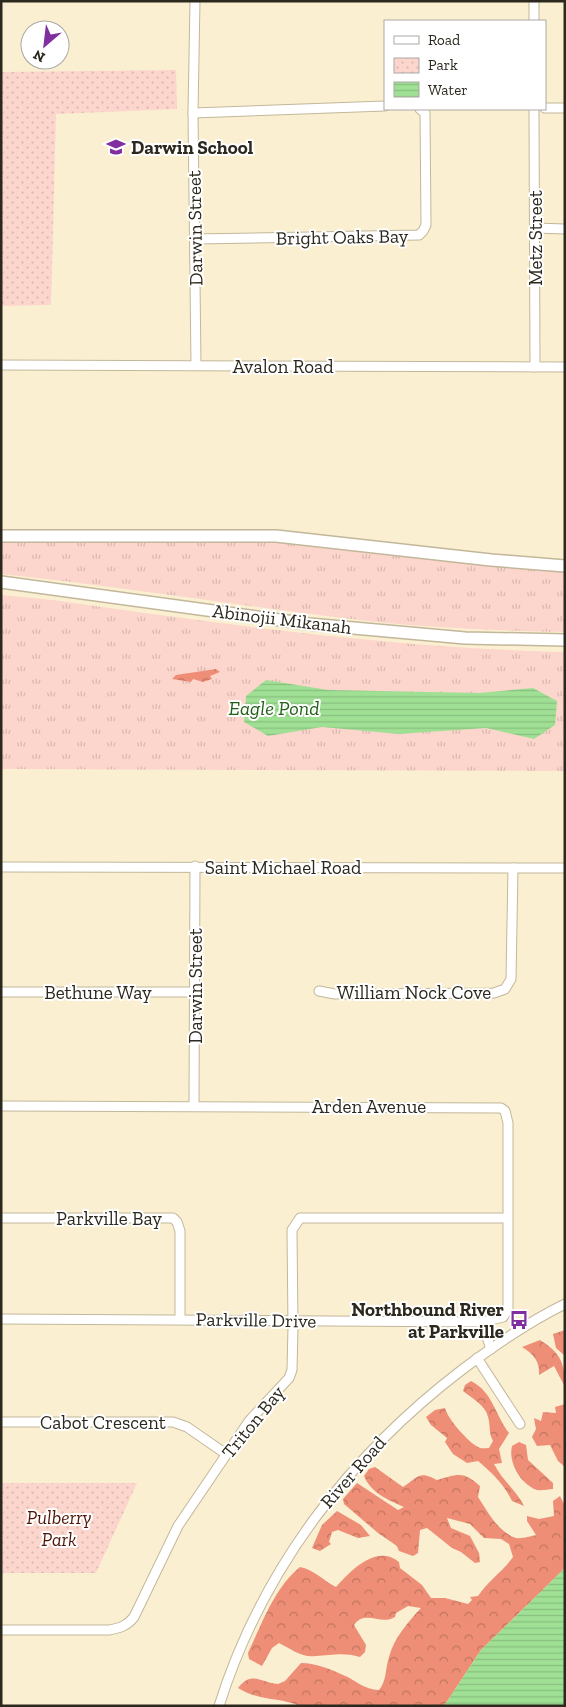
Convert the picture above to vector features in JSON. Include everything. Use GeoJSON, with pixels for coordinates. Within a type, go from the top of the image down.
{"type":"FeatureCollection","features":[{"type":"Feature","properties":{"kind":"main road"},"geometry":{"type":"LineString","coordinates":[[1,536],[276,536],[491,560],[565,566]]}},
{"type":"Feature","properties":{"kind":"main road","name":"Abinojii Mikanah"},"geometry":{"type":"LineString","coordinates":[[1,582],[309,624],[465,638],[565,640]]}},
{"type":"Feature","properties":{"kind":"street","name":"Darwin Street"},"geometry":{"type":"LineString","coordinates":[[195,1],[196,365]]}},
{"type":"Feature","properties":{"kind":"street"},"geometry":{"type":"LineString","coordinates":[[534,1],[534,20]]}},
{"type":"Feature","properties":{"kind":"street"},"geometry":{"type":"LineString","coordinates":[[194,113],[384,106]]}},
{"type":"Feature","properties":{"kind":"street"},"geometry":{"type":"LineString","coordinates":[[546,108],[565,108]]}},
{"type":"Feature","properties":{"kind":"street","name":"Bright Oaks Bay"},"geometry":{"type":"LineString","coordinates":[[195,239],[418,235],[426,225],[425,113],[421,110]]}},
{"type":"Feature","properties":{"kind":"street","name":"Metz Street"},"geometry":{"type":"LineString","coordinates":[[534,110],[535,367]]}},
{"type":"Feature","properties":{"kind":"street"},"geometry":{"type":"LineString","coordinates":[[535,228],[565,229]]}},
{"type":"Feature","properties":{"kind":"street","name":"Avalon Road"},"geometry":{"type":"LineString","coordinates":[[1,365],[565,367]]}},
{"type":"Feature","properties":{"kind":"street","name":"Darwin Street"},"geometry":{"type":"LineString","coordinates":[[194,1105],[195,866]]}},
{"type":"Feature","properties":{"kind":"street","name":"Saint Michael Road"},"geometry":{"type":"LineString","coordinates":[[1,867],[565,868]]}},
{"type":"Feature","properties":{"kind":"street","name":"William Nock Cove"},"geometry":{"type":"LineString","coordinates":[[319,991],[335,994],[494,993],[505,989],[511,979],[513,868]]}},
{"type":"Feature","properties":{"kind":"street","name":"Bethune Way"},"geometry":{"type":"LineString","coordinates":[[1,992],[195,992]]}},
{"type":"Feature","properties":{"kind":"street","name":"Arden Avenue"},"geometry":{"type":"LineString","coordinates":[[1,1106],[194,1105],[501,1108],[505,1111],[508,1123],[508,1310],[503,1316],[482,1322]]}},
{"type":"Feature","properties":{"kind":"street","name":"Parkville Bay"},"geometry":{"type":"LineString","coordinates":[[1,1218],[173,1218],[177,1222],[180,1231],[180,1319]]}},
{"type":"Feature","properties":{"kind":"street","name":"Triton Bay"},"geometry":{"type":"LineString","coordinates":[[1,1630],[109,1630],[119,1629],[128,1624],[138,1610],[172,1536],[250,1421],[289,1378],[292,1370],[294,1321],[292,1230],[300,1218],[507,1218]]}},
{"type":"Feature","properties":{"kind":"street","name":"River Road"},"geometry":{"type":"LineString","coordinates":[[218,1706],[238,1654],[263,1600],[292,1550],[320,1510],[366,1454],[406,1415],[477,1358],[527,1325],[565,1304]]}},
{"type":"Feature","properties":{"kind":"street","name":"Parkville Drive"},"geometry":{"type":"LineString","coordinates":[[1,1319],[482,1322]]}},
{"type":"Feature","properties":{"kind":"street"},"geometry":{"type":"LineString","coordinates":[[482,1322],[491,1349]]}},
{"type":"Feature","properties":{"kind":"street"},"geometry":{"type":"LineString","coordinates":[[477,1358],[520,1424]]}},
{"type":"Feature","properties":{"kind":"street","name":"Cabot Crescent"},"geometry":{"type":"LineString","coordinates":[[1,1422],[173,1422],[187,1427],[226,1454]]}},
{"type":"Feature","properties":{"kind":"green space"},"geometry":{"type":"Polygon","coordinates":[[[176,70],[177,109],[56,114],[51,305],[1,306],[1,72],[176,70]]]}},
{"type":"Feature","properties":{"kind":"green space"},"geometry":{"type":"Polygon","coordinates":[[[1,541],[274,541],[565,570],[565,632],[471,629],[376,622],[1,574],[1,541]]]}},
{"type":"Feature","properties":{"kind":"green space"},"geometry":{"type":"Polygon","coordinates":[[[1,595],[53,600],[308,634],[436,646],[565,652],[565,771],[1,769],[1,595]]]}},
{"type":"Feature","properties":{"kind":"green space"},"geometry":{"type":"Polygon","coordinates":[[[216,669],[220,672],[210,676],[212,679],[203,682],[193,679],[191,682],[172,679],[176,675],[216,669]]]}},
{"type":"Feature","properties":{"kind":"green space"},"geometry":{"type":"Polygon","coordinates":[[[565,1330],[565,1356],[556,1348],[553,1334],[565,1330]]]}},
{"type":"Feature","properties":{"kind":"green space"},"geometry":{"type":"Polygon","coordinates":[[[540,1340],[553,1350],[563,1365],[565,1387],[554,1366],[539,1375],[535,1359],[530,1352],[522,1347],[540,1340]]]}},
{"type":"Feature","properties":{"kind":"green space"},"geometry":{"type":"Polygon","coordinates":[[[471,1381],[484,1391],[509,1433],[499,1449],[502,1463],[494,1464],[524,1506],[512,1501],[497,1479],[478,1461],[467,1463],[453,1454],[445,1442],[447,1438],[431,1425],[426,1417],[435,1410],[445,1408],[458,1429],[469,1440],[479,1448],[489,1448],[493,1441],[487,1413],[478,1402],[463,1391],[465,1385],[471,1381]]]}},
{"type":"Feature","properties":{"kind":"green space"},"geometry":{"type":"Polygon","coordinates":[[[565,1404],[565,1467],[558,1461],[550,1445],[537,1446],[532,1437],[536,1429],[534,1418],[541,1421],[543,1412],[556,1413],[555,1407],[565,1404]]]}},
{"type":"Feature","properties":{"kind":"green space"},"geometry":{"type":"Polygon","coordinates":[[[519,1442],[526,1445],[528,1460],[553,1483],[553,1489],[537,1490],[525,1483],[521,1478],[514,1465],[511,1452],[512,1446],[519,1442]]]}},
{"type":"Feature","properties":{"kind":"green space"},"geometry":{"type":"Polygon","coordinates":[[[375,1467],[403,1487],[422,1475],[437,1480],[455,1475],[469,1478],[480,1486],[478,1497],[494,1521],[504,1531],[516,1538],[536,1535],[527,1521],[527,1516],[539,1519],[554,1516],[553,1501],[560,1496],[565,1506],[565,1568],[481,1650],[444,1706],[300,1706],[253,1695],[238,1688],[243,1683],[252,1679],[278,1684],[285,1681],[301,1663],[328,1669],[348,1677],[364,1687],[379,1690],[386,1674],[394,1643],[421,1608],[408,1606],[390,1619],[363,1618],[358,1620],[354,1625],[366,1645],[365,1652],[360,1657],[343,1654],[306,1656],[279,1643],[272,1648],[262,1666],[249,1659],[248,1653],[276,1596],[283,1585],[300,1567],[314,1573],[336,1587],[364,1561],[373,1557],[391,1557],[399,1562],[400,1568],[422,1585],[431,1598],[445,1598],[468,1604],[472,1600],[470,1597],[478,1596],[513,1557],[509,1544],[501,1539],[484,1538],[470,1524],[447,1518],[451,1528],[470,1536],[479,1553],[480,1562],[475,1563],[427,1528],[420,1530],[418,1553],[413,1556],[399,1551],[397,1546],[378,1533],[344,1504],[343,1499],[357,1483],[398,1510],[404,1507],[381,1495],[367,1482],[364,1476],[369,1469],[375,1467]]]}},
{"type":"Feature","properties":{"kind":"green space","name":"Pulberry Park"},"geometry":{"type":"Polygon","coordinates":[[[1,1483],[137,1483],[96,1573],[1,1573],[1,1483]]]}},
{"type":"Feature","properties":{"kind":"green space"},"geometry":{"type":"Polygon","coordinates":[[[337,1511],[361,1525],[370,1536],[358,1538],[338,1530],[332,1532],[329,1542],[331,1544],[320,1551],[312,1548],[322,1525],[337,1511]]]}},
{"type":"Feature","properties":{"kind":"water","name":"Eagle Pond"},"geometry":{"type":"Polygon","coordinates":[[[266,680],[328,690],[479,693],[533,688],[557,701],[555,725],[534,739],[486,728],[399,734],[322,727],[268,736],[244,722],[246,696],[266,680]]]}},
{"type":"Feature","properties":{"kind":"water"},"geometry":{"type":"Polygon","coordinates":[[[565,1568],[565,1706],[444,1706],[481,1650],[565,1568]]]}},
{"type":"Feature","properties":{"kind":"place","name":"Darwin School"},"geometry":{"type":"Point","coordinates":[116,147]}},
{"type":"Feature","properties":{"kind":"place","name":"Northbound River at Parkville"},"geometry":{"type":"Point","coordinates":[519,1320]}}]}
